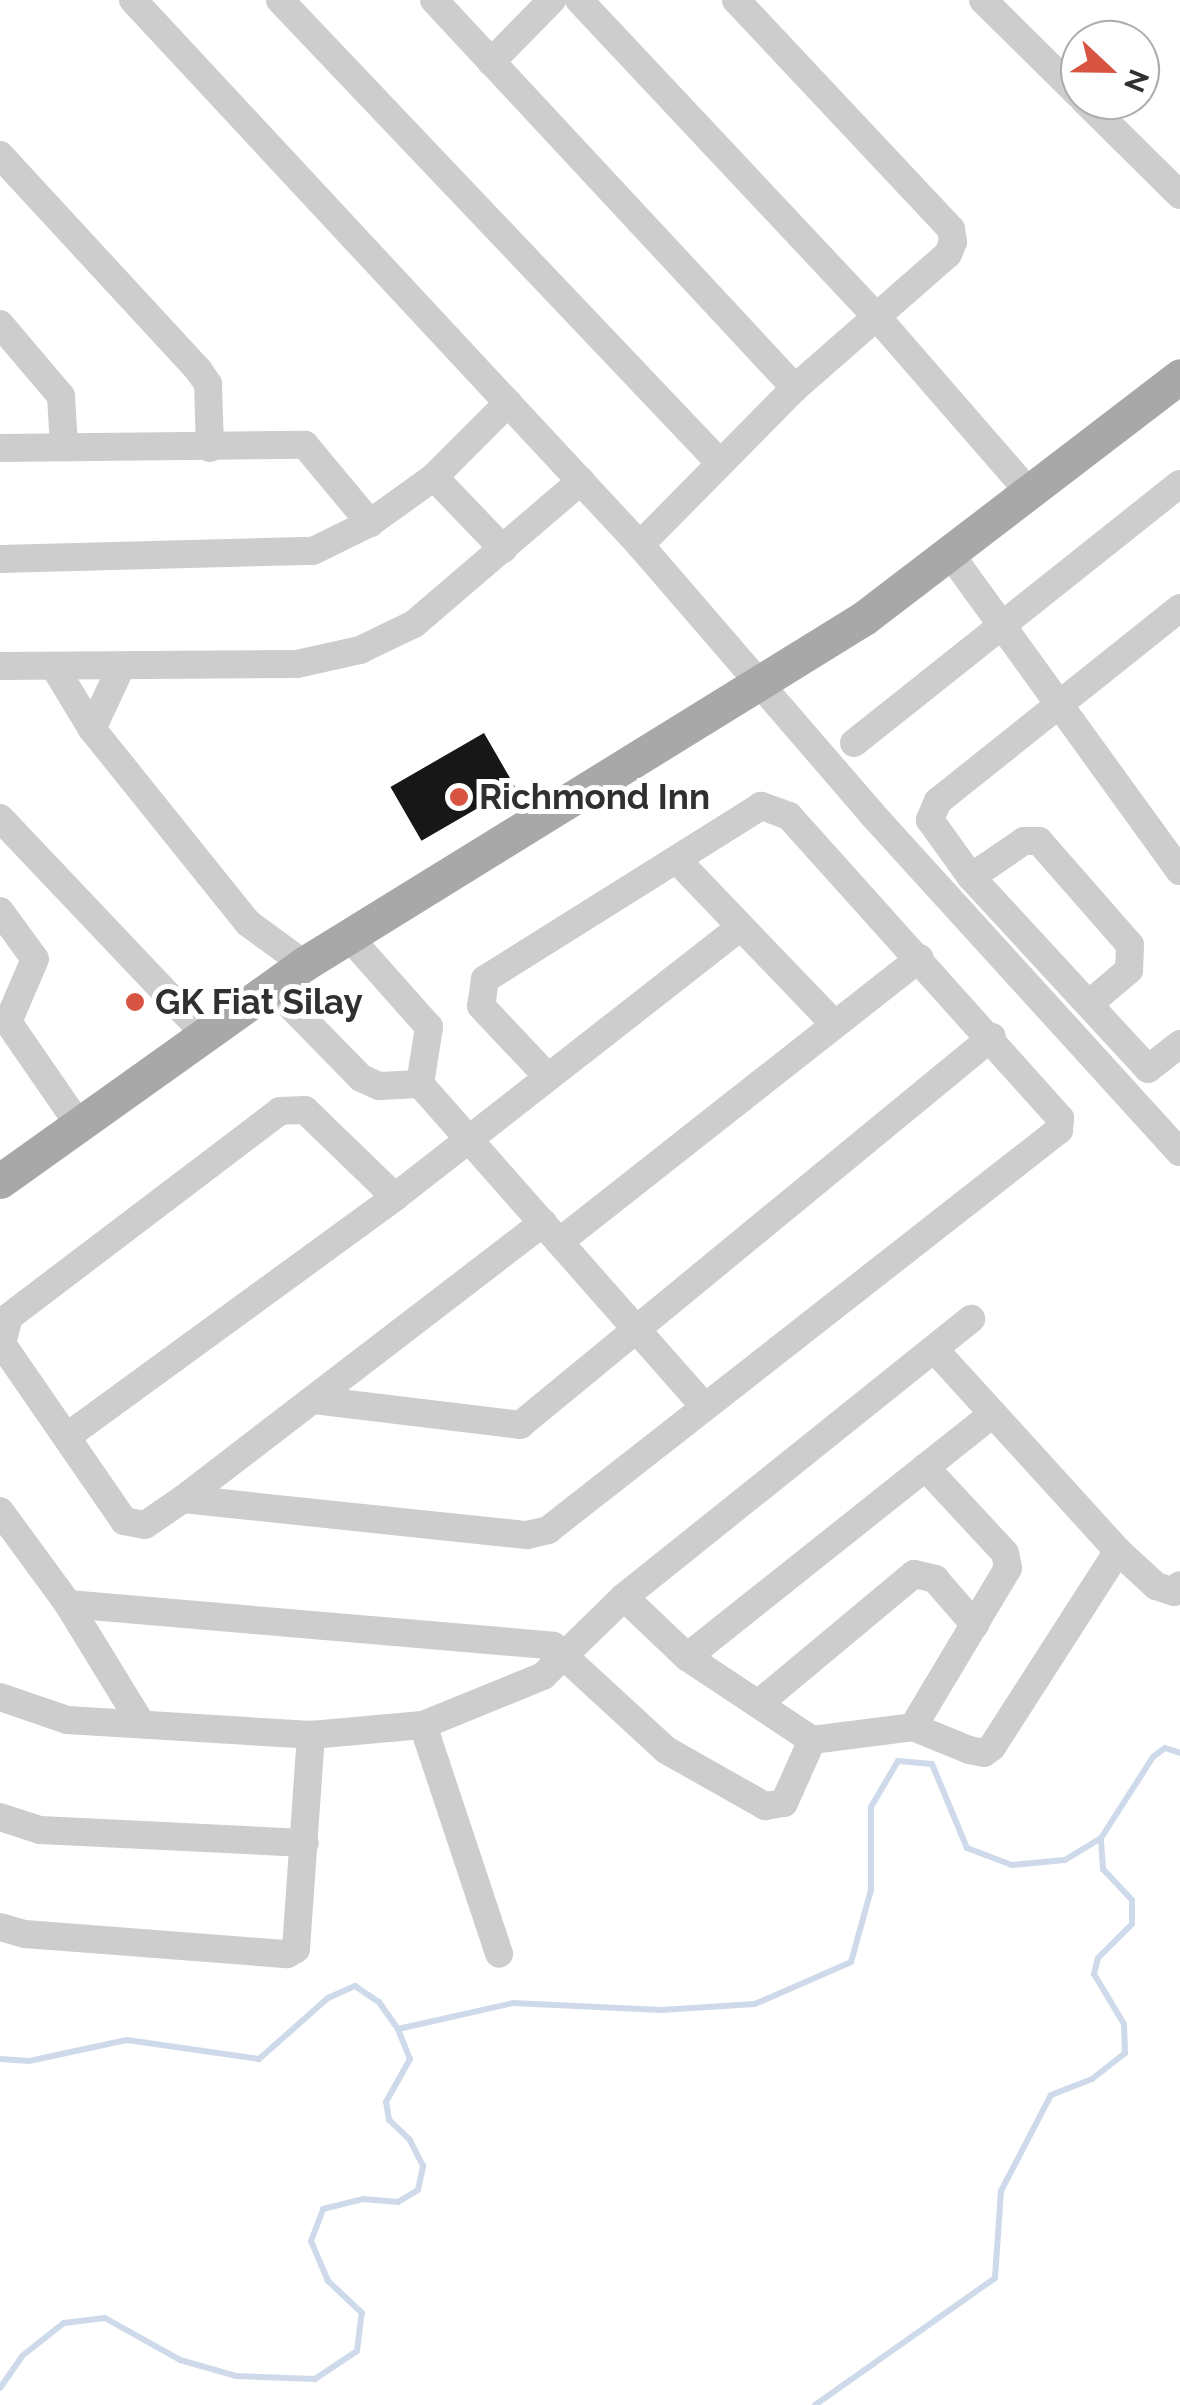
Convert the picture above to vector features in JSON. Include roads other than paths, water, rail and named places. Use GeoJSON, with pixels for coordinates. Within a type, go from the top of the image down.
{"type":"FeatureCollection","features":[{"type":"Feature","properties":{"kind":"main road"},"geometry":{"type":"LineString","coordinates":[[0,1181],[304,964],[864,618],[1180,376]]}},
{"type":"Feature","properties":{"kind":"street"},"geometry":{"type":"LineString","coordinates":[[133,0],[640,545],[1180,1152]]}},
{"type":"Feature","properties":{"kind":"street"},"geometry":{"type":"LineString","coordinates":[[280,0],[719,462]]}},
{"type":"Feature","properties":{"kind":"street"},"geometry":{"type":"LineString","coordinates":[[434,0],[795,388]]}},
{"type":"Feature","properties":{"kind":"street"},"geometry":{"type":"LineString","coordinates":[[491,62],[552,0]]}},
{"type":"Feature","properties":{"kind":"street"},"geometry":{"type":"LineString","coordinates":[[640,545],[795,388],[948,254],[951,229],[736,0]]}},
{"type":"Feature","properties":{"kind":"street"},"geometry":{"type":"LineString","coordinates":[[983,0],[1060,76]]}},
{"type":"Feature","properties":{"kind":"street"},"geometry":{"type":"LineString","coordinates":[[586,2],[876,316],[1028,491]]}},
{"type":"Feature","properties":{"kind":"street"},"geometry":{"type":"LineString","coordinates":[[1104,120],[1180,195]]}},
{"type":"Feature","properties":{"kind":"street"},"geometry":{"type":"LineString","coordinates":[[0,155],[208,384],[210,448]]}},
{"type":"Feature","properties":{"kind":"street"},"geometry":{"type":"LineString","coordinates":[[0,324],[61,396],[64,447]]}},
{"type":"Feature","properties":{"kind":"street"},"geometry":{"type":"LineString","coordinates":[[0,558],[296,555],[370,523],[434,477],[508,403]]}},
{"type":"Feature","properties":{"kind":"street"},"geometry":{"type":"LineString","coordinates":[[0,448],[305,444],[370,523]]}},
{"type":"Feature","properties":{"kind":"street"},"geometry":{"type":"LineString","coordinates":[[434,477],[503,549]]}},
{"type":"Feature","properties":{"kind":"street"},"geometry":{"type":"LineString","coordinates":[[0,666],[297,664],[360,650],[414,624],[581,482]]}},
{"type":"Feature","properties":{"kind":"street"},"geometry":{"type":"LineString","coordinates":[[854,743],[1180,484]]}},
{"type":"Feature","properties":{"kind":"street"},"geometry":{"type":"LineString","coordinates":[[948,552],[1000,629],[1180,870]]}},
{"type":"Feature","properties":{"kind":"street"},"geometry":{"type":"LineString","coordinates":[[1148,1069],[971,877],[930,820],[933,810],[1056,704],[1180,608]]}},
{"type":"Feature","properties":{"kind":"street"},"geometry":{"type":"LineString","coordinates":[[92,729],[120,667]]}},
{"type":"Feature","properties":{"kind":"street"},"geometry":{"type":"LineString","coordinates":[[55,668],[92,729],[248,923],[304,964]]}},
{"type":"Feature","properties":{"kind":"street"},"geometry":{"type":"LineString","coordinates":[[183,1499],[526,1535],[548,1530],[1058,1130],[1057,1107],[992,1036],[776,808],[761,806],[485,979],[480,1006],[546,1075]]}},
{"type":"Feature","properties":{"kind":"street"},"geometry":{"type":"LineString","coordinates":[[0,818],[205,1034]]}},
{"type":"Feature","properties":{"kind":"street"},"geometry":{"type":"LineString","coordinates":[[971,877],[1024,841],[1038,841],[1130,945],[1134,958],[1130,970],[1088,1004]]}},
{"type":"Feature","properties":{"kind":"street"},"geometry":{"type":"LineString","coordinates":[[676,860],[835,1025]]}},
{"type":"Feature","properties":{"kind":"street"},"geometry":{"type":"LineString","coordinates":[[0,911],[34,960],[8,1022],[79,1125]]}},
{"type":"Feature","properties":{"kind":"street"},"geometry":{"type":"LineString","coordinates":[[68,1435],[395,1196],[466,1136],[740,926]]}},
{"type":"Feature","properties":{"kind":"street"},"geometry":{"type":"LineString","coordinates":[[350,938],[430,1027],[420,1084]]}},
{"type":"Feature","properties":{"kind":"street"},"geometry":{"type":"LineString","coordinates":[[395,1196],[305,1110],[280,1111],[9,1317],[2,1344],[124,1521],[145,1525],[183,1499],[314,1400],[835,1025],[920,958]]}},
{"type":"Feature","properties":{"kind":"street"},"geometry":{"type":"LineString","coordinates":[[272,987],[362,1078],[379,1086],[420,1084]]}},
{"type":"Feature","properties":{"kind":"street"},"geometry":{"type":"LineString","coordinates":[[314,1400],[520,1425],[992,1036]]}},
{"type":"Feature","properties":{"kind":"street"},"geometry":{"type":"LineString","coordinates":[[1123,1088],[1180,1044]]}},
{"type":"Feature","properties":{"kind":"street"},"geometry":{"type":"LineString","coordinates":[[420,1084],[704,1406]]}},
{"type":"Feature","properties":{"kind":"street"},"geometry":{"type":"LineString","coordinates":[[0,1697],[67,1720],[311,1735],[423,1724],[542,1676],[624,1597],[971,1320]]}},
{"type":"Feature","properties":{"kind":"street"},"geometry":{"type":"LineString","coordinates":[[936,1351],[1118,1551],[1156,1586],[1174,1592],[1180,1585]]}},
{"type":"Feature","properties":{"kind":"street"},"geometry":{"type":"LineString","coordinates":[[687,1657],[993,1414]]}},
{"type":"Feature","properties":{"kind":"street"},"geometry":{"type":"LineString","coordinates":[[912,1726],[1004,1580],[1004,1553],[926,1467]]}},
{"type":"Feature","properties":{"kind":"street"},"geometry":{"type":"LineString","coordinates":[[0,1511],[68,1604],[141,1722]]}},
{"type":"Feature","properties":{"kind":"street"},"geometry":{"type":"LineString","coordinates":[[624,1597],[687,1657],[812,1740],[912,1726],[970,1750],[992,1747],[1118,1551]]}},
{"type":"Feature","properties":{"kind":"street"},"geometry":{"type":"LineString","coordinates":[[758,1704],[914,1574],[936,1580],[975,1625]]}},
{"type":"Feature","properties":{"kind":"street"},"geometry":{"type":"LineString","coordinates":[[68,1604],[542,1643],[567,1654],[666,1750],[765,1806],[784,1803],[812,1740]]}},
{"type":"Feature","properties":{"kind":"street"},"geometry":{"type":"LineString","coordinates":[[423,1724],[499,1954]]}},
{"type":"Feature","properties":{"kind":"street"},"geometry":{"type":"LineString","coordinates":[[0,1927],[25,1934],[287,1954],[300,1939],[311,1735]]}},
{"type":"Feature","properties":{"kind":"street"},"geometry":{"type":"LineString","coordinates":[[0,1817],[40,1830],[305,1843]]}},
{"type":"Feature","properties":{"kind":"waterway"},"geometry":{"type":"LineString","coordinates":[[815,2405],[995,2278],[1001,2191],[1051,2095],[1092,2079],[1125,2053],[1124,2024],[1094,1974],[1098,1958],[1132,1924],[1132,1900],[1103,1869],[1101,1838],[1153,1757],[1165,1748],[1180,1753]]}},
{"type":"Feature","properties":{"kind":"waterway"},"geometry":{"type":"LineString","coordinates":[[0,2059],[29,2061],[127,2040],[259,2059],[328,1998],[355,1986],[379,2002],[398,2029],[513,2003],[661,2010],[755,2004],[851,1962],[871,1890],[871,1807],[898,1761],[932,1764],[967,1848],[1012,1865],[1065,1860],[1101,1838]]}},
{"type":"Feature","properties":{"kind":"waterway"},"geometry":{"type":"LineString","coordinates":[[0,2388],[22,2356],[64,2323],[105,2318],[180,2360],[236,2376],[315,2379],[357,2351],[362,2313],[328,2281],[311,2241],[323,2209],[363,2199],[398,2202],[418,2190],[423,2166],[410,2140],[389,2120],[386,2102],[410,2059],[398,2029]]}},
{"type":"Feature","properties":{"kind":"place","name":"Richmond Inn"},"geometry":{"type":"Point","coordinates":[459,797]}},
{"type":"Feature","properties":{"kind":"place","name":"GK Fiat Silay"},"geometry":{"type":"Point","coordinates":[135,1002]}}]}
